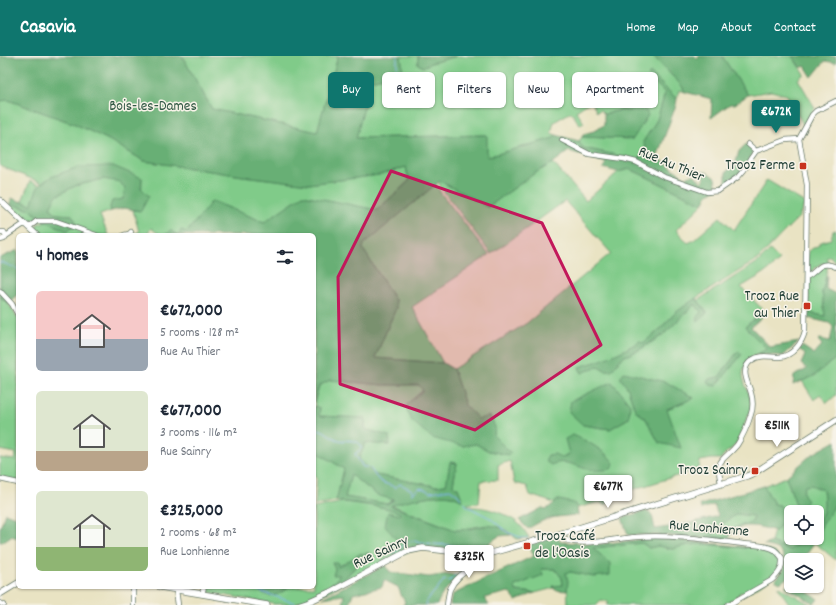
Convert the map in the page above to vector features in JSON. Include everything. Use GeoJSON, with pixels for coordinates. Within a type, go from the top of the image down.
{"type":"FeatureCollection","features":[{"type":"Feature","properties":{"kind":"street"},"geometry":{"type":"LineString","coordinates":[[721,483],[718,471],[720,463],[740,440],[752,414],[753,402],[745,378],[746,368],[751,360],[761,356],[785,356],[796,348],[803,337],[806,276],[807,185],[799,139],[812,115],[816,111],[836,101]]}},
{"type":"Feature","properties":{"kind":"street"},"geometry":{"type":"LineString","coordinates":[[748,144],[756,151],[785,140],[799,139]]}},
{"type":"Feature","properties":{"kind":"street","name":"Rue Au Thier"},"geometry":{"type":"LineString","coordinates":[[562,140],[589,154],[636,162],[664,177],[707,192],[718,191],[738,178],[756,151]]}},
{"type":"Feature","properties":{"kind":"street"},"geometry":{"type":"LineString","coordinates":[[0,200],[35,233]]}},
{"type":"Feature","properties":{"kind":"street"},"geometry":{"type":"LineString","coordinates":[[0,240],[26,225],[37,222],[56,221],[90,233]]}},
{"type":"Feature","properties":{"kind":"street"},"geometry":{"type":"LineString","coordinates":[[0,232],[4,232],[6,236]]}},
{"type":"Feature","properties":{"kind":"street"},"geometry":{"type":"LineString","coordinates":[[806,276],[810,275],[818,267],[825,264],[836,267]]}},
{"type":"Feature","properties":{"kind":"street"},"geometry":{"type":"LineString","coordinates":[[0,291],[12,304],[16,311]]}},
{"type":"Feature","properties":{"kind":"street","name":"Rue Sainry"},"geometry":{"type":"LineString","coordinates":[[298,605],[324,595],[408,551],[423,548],[465,553],[488,553],[556,535],[754,473],[836,420]]}},
{"type":"Feature","properties":{"kind":"street"},"geometry":{"type":"LineString","coordinates":[[0,479],[16,483]]}},
{"type":"Feature","properties":{"kind":"street","name":"Rue Lonhienne"},"geometry":{"type":"LineString","coordinates":[[556,535],[567,541],[600,542],[637,536],[673,537],[727,542],[765,547],[774,550],[782,558],[781,569],[778,574],[772,580],[728,605]]}},
{"type":"Feature","properties":{"kind":"street"},"geometry":{"type":"LineString","coordinates":[[446,605],[450,588],[461,575],[488,553]]}},
{"type":"Feature","properties":{"kind":"street"},"geometry":{"type":"LineString","coordinates":[[0,594],[16,584]]}},
{"type":"Feature","properties":{"kind":"street"},"geometry":{"type":"LineString","coordinates":[[133,589],[133,605]]}},
{"type":"Feature","properties":{"kind":"street"},"geometry":{"type":"LineString","coordinates":[[171,589],[267,605]]}},
{"type":"Feature","properties":{"kind":"street"},"geometry":{"type":"LineString","coordinates":[[202,594],[203,589]]}},
{"type":"Feature","properties":{"kind":"street"},"geometry":{"type":"LineString","coordinates":[[176,590],[178,605]]}},
{"type":"Feature","properties":{"kind":"street"},"geometry":{"type":"LineString","coordinates":[[0,602],[4,605]]}},
{"type":"Feature","properties":{"kind":"highlighted area"},"geometry":{"type":"Polygon","coordinates":[[[391,171],[542,223],[601,345],[475,430],[340,384],[338,277],[391,171]]]}},
{"type":"Feature","properties":{"kind":"green space","name":"Bois-les-Dames"},"geometry":{"type":"Polygon","coordinates":[[[0,56],[182,56],[212,109],[317,132],[328,92],[328,108],[364,108],[356,138],[487,135],[487,157],[554,138],[556,135],[579,141],[583,148],[639,160],[645,147],[643,142],[657,120],[665,93],[658,86],[658,81],[677,99],[657,157],[686,178],[694,174],[702,183],[704,178],[701,172],[707,172],[715,178],[717,189],[708,194],[703,204],[630,169],[618,172],[603,168],[606,163],[569,151],[553,163],[535,173],[488,207],[440,181],[364,244],[363,249],[395,300],[396,308],[375,358],[443,363],[453,369],[465,405],[478,419],[490,416],[495,427],[494,436],[511,453],[509,455],[489,451],[476,444],[462,446],[432,438],[412,421],[407,410],[407,404],[423,391],[419,385],[383,385],[330,380],[319,386],[316,396],[316,233],[179,233],[181,230],[187,232],[212,201],[264,222],[303,195],[377,210],[409,181],[406,167],[379,175],[309,184],[144,161],[109,140],[75,124],[8,100],[0,101],[0,56]]]}},
{"type":"Feature","properties":{"kind":"green space"},"geometry":{"type":"Polygon","coordinates":[[[182,56],[338,56],[334,72],[328,72],[328,92],[317,132],[212,109],[182,56]]]}},
{"type":"Feature","properties":{"kind":"green space","name":"Bois-les-Dames"},"geometry":{"type":"Polygon","coordinates":[[[338,56],[401,56],[403,72],[382,72],[382,77],[374,79],[374,72],[334,72],[338,56]]]}},
{"type":"Feature","properties":{"kind":"green space"},"geometry":{"type":"Polygon","coordinates":[[[401,56],[418,56],[418,64],[423,67],[431,63],[457,56],[653,56],[682,86],[685,92],[679,90],[677,99],[658,81],[658,72],[572,72],[572,108],[580,108],[576,111],[584,123],[580,125],[571,112],[554,122],[551,133],[556,135],[554,138],[487,157],[486,135],[356,138],[364,108],[374,108],[374,79],[382,77],[382,108],[435,108],[435,72],[403,72],[401,56]]]}},
{"type":"Feature","properties":{"kind":"green space"},"geometry":{"type":"Polygon","coordinates":[[[418,56],[457,56],[431,63],[423,67],[418,64],[418,56]]]}},
{"type":"Feature","properties":{"kind":"green space"},"geometry":{"type":"Polygon","coordinates":[[[653,56],[695,56],[698,59],[699,56],[722,56],[748,95],[735,104],[730,104],[711,118],[712,99],[685,92],[682,86],[653,56]]]}},
{"type":"Feature","properties":{"kind":"green space"},"geometry":{"type":"Polygon","coordinates":[[[722,56],[792,56],[804,74],[798,79],[815,108],[804,126],[787,95],[771,91],[748,95],[722,56]]]}},
{"type":"Feature","properties":{"kind":"green space"},"geometry":{"type":"Polygon","coordinates":[[[792,56],[836,56],[836,63],[825,61],[812,77],[805,66],[801,68],[792,56]]]}},
{"type":"Feature","properties":{"kind":"green space"},"geometry":{"type":"Polygon","coordinates":[[[658,86],[665,93],[657,120],[643,142],[645,147],[639,160],[583,148],[579,141],[582,137],[633,139],[629,111],[622,110],[604,114],[600,110],[597,112],[595,108],[658,108],[658,86]]]}},
{"type":"Feature","properties":{"kind":"green space"},"geometry":{"type":"Polygon","coordinates":[[[8,100],[75,124],[109,140],[144,161],[309,184],[379,175],[406,167],[409,181],[377,210],[303,195],[264,222],[212,201],[187,232],[174,233],[170,231],[168,233],[157,233],[151,228],[148,233],[136,233],[139,232],[133,210],[141,211],[142,178],[51,177],[42,183],[0,166],[0,101],[8,100]]]}},
{"type":"Feature","properties":{"kind":"green space"},"geometry":{"type":"Polygon","coordinates":[[[632,108],[644,108],[648,115],[633,139],[582,137],[583,134],[594,131],[604,125],[604,114],[622,110],[629,111],[632,108]]]}},
{"type":"Feature","properties":{"kind":"green space"},"geometry":{"type":"Polygon","coordinates":[[[746,144],[753,150],[748,166],[726,184],[726,172],[735,165],[739,151],[746,144]]]}},
{"type":"Feature","properties":{"kind":"green space"},"geometry":{"type":"Polygon","coordinates":[[[553,163],[586,201],[618,172],[630,169],[703,204],[676,230],[688,243],[694,240],[720,217],[734,230],[767,180],[805,203],[799,217],[758,259],[675,313],[643,344],[640,341],[611,356],[579,368],[582,373],[598,366],[605,370],[612,370],[623,357],[639,350],[663,335],[695,304],[702,312],[707,313],[698,300],[758,262],[770,250],[780,260],[766,272],[741,287],[764,311],[745,327],[767,349],[751,358],[744,367],[744,380],[751,405],[749,413],[736,444],[721,459],[700,461],[699,469],[622,493],[613,486],[596,492],[599,502],[577,508],[574,503],[558,500],[554,503],[530,495],[527,486],[514,483],[510,461],[498,465],[498,480],[481,481],[479,503],[467,504],[471,507],[496,511],[514,520],[529,538],[517,539],[506,530],[487,525],[455,530],[391,505],[430,496],[445,495],[462,500],[458,488],[453,485],[457,463],[450,463],[447,485],[435,486],[376,475],[359,459],[365,443],[390,445],[365,429],[365,418],[318,416],[316,410],[316,397],[319,386],[330,380],[383,385],[419,385],[423,390],[407,404],[462,446],[476,444],[489,451],[509,455],[511,453],[494,436],[495,427],[478,419],[465,405],[453,369],[527,323],[611,253],[565,201],[491,254],[440,186],[439,182],[440,181],[488,207],[535,173],[553,163]],[[738,351],[719,377],[709,379],[716,386],[742,354],[738,351]],[[628,389],[635,410],[646,419],[659,443],[667,409],[694,398],[628,389]],[[629,418],[583,425],[610,429],[629,418]],[[585,440],[557,462],[567,462],[592,470],[607,455],[585,440]]]}},
{"type":"Feature","properties":{"kind":"green space"},"geometry":{"type":"Polygon","coordinates":[[[113,166],[142,178],[141,188],[149,196],[141,211],[124,208],[111,211],[110,207],[112,201],[123,199],[125,189],[120,182],[103,179],[75,186],[56,196],[50,207],[56,214],[72,215],[77,223],[67,231],[43,220],[31,210],[11,204],[11,198],[31,205],[39,185],[51,177],[78,167],[113,166]]]}},
{"type":"Feature","properties":{"kind":"green space"},"geometry":{"type":"Polygon","coordinates":[[[103,179],[120,181],[125,189],[123,199],[110,207],[111,211],[100,215],[107,233],[38,233],[36,227],[39,223],[72,215],[56,214],[50,207],[56,196],[75,186],[103,179]]]}},
{"type":"Feature","properties":{"kind":"green space"},"geometry":{"type":"Polygon","coordinates":[[[30,181],[39,185],[31,205],[22,201],[30,181]]]}},
{"type":"Feature","properties":{"kind":"green space"},"geometry":{"type":"Polygon","coordinates":[[[436,184],[440,192],[489,255],[412,307],[443,363],[375,358],[396,308],[395,300],[363,249],[364,244],[436,184]]]}},
{"type":"Feature","properties":{"kind":"green space"},"geometry":{"type":"Polygon","coordinates":[[[11,204],[31,210],[43,220],[24,219],[10,206],[11,204]]]}},
{"type":"Feature","properties":{"kind":"green space"},"geometry":{"type":"Polygon","coordinates":[[[170,230],[175,233],[168,233],[170,230]]]}},
{"type":"Feature","properties":{"kind":"green space"},"geometry":{"type":"Polygon","coordinates":[[[836,230],[836,263],[830,256],[826,258],[829,263],[820,264],[810,273],[807,271],[808,251],[819,245],[821,242],[831,239],[833,231],[836,230]]]}},
{"type":"Feature","properties":{"kind":"green space"},"geometry":{"type":"Polygon","coordinates":[[[16,251],[16,296],[8,303],[0,297],[0,258],[16,251]]]}},
{"type":"Feature","properties":{"kind":"green space"},"geometry":{"type":"Polygon","coordinates":[[[828,266],[822,292],[825,316],[809,313],[808,280],[821,268],[828,266]]]}},
{"type":"Feature","properties":{"kind":"green space"},"geometry":{"type":"Polygon","coordinates":[[[827,275],[826,289],[836,294],[836,358],[814,376],[793,385],[794,376],[807,369],[801,364],[805,355],[799,349],[802,346],[814,354],[822,345],[818,340],[830,341],[833,327],[829,323],[808,318],[809,313],[825,316],[822,292],[827,275]]]}},
{"type":"Feature","properties":{"kind":"green space"},"geometry":{"type":"Polygon","coordinates":[[[0,297],[8,303],[16,315],[16,453],[0,450],[0,297]]]}},
{"type":"Feature","properties":{"kind":"green space"},"geometry":{"type":"Polygon","coordinates":[[[696,298],[707,313],[698,321],[697,317],[701,312],[695,304],[663,335],[639,350],[623,357],[612,370],[605,370],[598,366],[582,373],[579,367],[611,356],[640,341],[643,343],[657,332],[675,313],[696,298]]]}},
{"type":"Feature","properties":{"kind":"green space"},"geometry":{"type":"Polygon","coordinates":[[[764,311],[766,313],[751,327],[770,347],[799,342],[783,356],[758,354],[767,349],[745,327],[764,311]]]}},
{"type":"Feature","properties":{"kind":"green space"},"geometry":{"type":"Polygon","coordinates":[[[738,351],[742,354],[716,386],[710,385],[707,382],[709,379],[719,377],[738,351]]]}},
{"type":"Feature","properties":{"kind":"green space"},"geometry":{"type":"Polygon","coordinates":[[[836,358],[836,395],[827,403],[820,394],[814,400],[802,381],[814,376],[836,358]]]}},
{"type":"Feature","properties":{"kind":"green space"},"geometry":{"type":"Polygon","coordinates":[[[624,372],[666,382],[694,398],[667,409],[681,448],[659,443],[646,419],[635,410],[628,389],[620,377],[624,372]]]}},
{"type":"Feature","properties":{"kind":"green space"},"geometry":{"type":"Polygon","coordinates":[[[612,382],[630,404],[629,418],[610,429],[583,425],[569,412],[571,401],[612,382]]]}},
{"type":"Feature","properties":{"kind":"green space"},"geometry":{"type":"Polygon","coordinates":[[[316,407],[320,408],[319,416],[365,418],[365,429],[389,436],[390,445],[365,443],[359,459],[376,475],[435,486],[446,485],[450,462],[457,463],[453,485],[458,488],[463,501],[456,497],[446,495],[411,500],[391,506],[455,530],[491,526],[498,527],[511,535],[499,536],[489,543],[491,553],[423,548],[393,556],[398,542],[385,525],[388,512],[399,515],[400,513],[377,506],[336,501],[344,469],[319,453],[316,462],[316,407]],[[351,475],[345,497],[387,504],[394,500],[377,495],[351,475]]]}},
{"type":"Feature","properties":{"kind":"green space"},"geometry":{"type":"Polygon","coordinates":[[[573,435],[606,454],[614,463],[611,469],[594,470],[567,463],[556,463],[551,465],[545,461],[548,455],[555,454],[561,458],[569,454],[565,439],[573,435]]]}},
{"type":"Feature","properties":{"kind":"green space"},"geometry":{"type":"Polygon","coordinates":[[[836,441],[836,500],[834,507],[824,522],[823,490],[811,485],[805,486],[803,492],[807,501],[803,505],[796,505],[786,477],[811,455],[836,441]]]}},
{"type":"Feature","properties":{"kind":"green space"},"geometry":{"type":"Polygon","coordinates":[[[16,453],[16,481],[0,478],[0,458],[15,460],[16,453]]]}},
{"type":"Feature","properties":{"kind":"green space"},"geometry":{"type":"Polygon","coordinates":[[[319,453],[344,469],[336,501],[316,505],[316,462],[319,453]]]}},
{"type":"Feature","properties":{"kind":"green space"},"geometry":{"type":"Polygon","coordinates":[[[351,475],[377,495],[394,499],[387,504],[345,497],[351,475]]]}},
{"type":"Feature","properties":{"kind":"green space"},"geometry":{"type":"Polygon","coordinates":[[[786,477],[796,505],[784,505],[784,513],[780,506],[774,504],[764,486],[786,477]]]}},
{"type":"Feature","properties":{"kind":"green space"},"geometry":{"type":"Polygon","coordinates":[[[811,485],[823,490],[824,505],[799,505],[805,486],[811,485]]]}},
{"type":"Feature","properties":{"kind":"green space"},"geometry":{"type":"Polygon","coordinates":[[[613,486],[622,493],[605,505],[599,502],[596,492],[613,486]]]}},
{"type":"Feature","properties":{"kind":"green space"},"geometry":{"type":"Polygon","coordinates":[[[764,486],[774,504],[780,505],[784,512],[784,525],[781,524],[776,531],[754,526],[743,527],[733,532],[728,540],[659,535],[628,535],[622,518],[646,511],[652,515],[655,529],[682,525],[718,516],[714,505],[701,509],[700,505],[764,486]],[[736,514],[714,530],[712,536],[726,537],[734,528],[753,521],[753,516],[736,514]]]}},
{"type":"Feature","properties":{"kind":"green space"},"geometry":{"type":"Polygon","coordinates":[[[558,500],[574,503],[577,508],[578,515],[547,519],[528,529],[519,520],[542,508],[547,509],[558,500]]]}},
{"type":"Feature","properties":{"kind":"green space"},"geometry":{"type":"Polygon","coordinates":[[[836,500],[836,560],[817,545],[824,545],[824,522],[836,500]]]}},
{"type":"Feature","properties":{"kind":"green space"},"geometry":{"type":"Polygon","coordinates":[[[343,502],[389,508],[401,513],[399,515],[398,542],[393,556],[345,583],[345,578],[369,553],[360,554],[338,567],[332,563],[340,575],[327,588],[324,594],[294,604],[274,604],[207,592],[207,589],[316,589],[316,508],[343,502]]]}},
{"type":"Feature","properties":{"kind":"green space"},"geometry":{"type":"Polygon","coordinates":[[[5,513],[16,517],[16,537],[11,536],[0,542],[0,528],[5,513]]]}},
{"type":"Feature","properties":{"kind":"green space"},"geometry":{"type":"Polygon","coordinates":[[[737,514],[753,516],[753,521],[734,528],[726,537],[712,536],[714,530],[737,514]]]}},
{"type":"Feature","properties":{"kind":"green space"},"geometry":{"type":"Polygon","coordinates":[[[781,524],[784,525],[784,545],[796,545],[790,550],[771,542],[774,530],[776,531],[781,524]]]}},
{"type":"Feature","properties":{"kind":"green space"},"geometry":{"type":"Polygon","coordinates":[[[556,536],[561,542],[599,544],[654,538],[749,547],[745,548],[705,544],[687,545],[672,549],[658,546],[649,548],[642,543],[593,548],[610,563],[610,575],[594,577],[571,572],[566,573],[568,581],[567,591],[555,590],[553,586],[563,585],[562,578],[555,569],[541,569],[543,575],[515,586],[516,591],[535,593],[516,601],[509,592],[484,598],[489,605],[450,605],[452,595],[534,556],[528,544],[556,536]]]}},
{"type":"Feature","properties":{"kind":"green space"},"geometry":{"type":"Polygon","coordinates":[[[771,542],[790,550],[796,545],[813,545],[807,553],[784,553],[784,559],[778,549],[764,545],[771,542]]]}},
{"type":"Feature","properties":{"kind":"green space"},"geometry":{"type":"Polygon","coordinates":[[[642,543],[649,548],[658,546],[672,549],[687,545],[705,544],[764,549],[774,552],[779,558],[780,567],[776,574],[766,582],[750,591],[739,593],[739,595],[724,605],[607,605],[609,602],[601,600],[596,605],[568,605],[565,573],[571,572],[594,577],[592,548],[642,543]]]}},
{"type":"Feature","properties":{"kind":"green space"},"geometry":{"type":"Polygon","coordinates":[[[370,553],[345,578],[345,583],[324,594],[327,588],[340,575],[333,575],[335,569],[332,563],[338,563],[338,567],[360,554],[370,553]]]}},
{"type":"Feature","properties":{"kind":"green space"},"geometry":{"type":"Polygon","coordinates":[[[386,565],[390,572],[429,577],[448,574],[459,576],[443,593],[437,605],[403,605],[405,602],[398,587],[384,580],[382,587],[353,594],[348,605],[342,605],[344,595],[322,598],[386,565]]]}},
{"type":"Feature","properties":{"kind":"green space"},"geometry":{"type":"Polygon","coordinates":[[[784,566],[784,580],[780,583],[775,580],[783,571],[784,566]]]}},
{"type":"Feature","properties":{"kind":"green space"},"geometry":{"type":"Polygon","coordinates":[[[540,569],[555,569],[562,578],[563,585],[554,586],[554,588],[535,593],[516,591],[515,586],[543,574],[540,569]]]}},
{"type":"Feature","properties":{"kind":"green space"},"geometry":{"type":"Polygon","coordinates":[[[778,587],[784,589],[784,593],[790,593],[811,605],[790,605],[778,587]]]}},
{"type":"Feature","properties":{"kind":"green space"},"geometry":{"type":"Polygon","coordinates":[[[256,589],[287,589],[273,596],[262,593],[256,589]]]}},
{"type":"Feature","properties":{"kind":"green space"},"geometry":{"type":"Polygon","coordinates":[[[796,593],[809,593],[818,599],[814,604],[796,593]]]}},
{"type":"Feature","properties":{"kind":"waterway"},"geometry":{"type":"LineString","coordinates":[[397,56],[397,67]]}},
{"type":"Feature","properties":{"kind":"waterway"},"geometry":{"type":"LineString","coordinates":[[0,264],[1,262],[16,268]]}},
{"type":"Feature","properties":{"kind":"waterway"},"geometry":{"type":"LineString","coordinates":[[316,433],[319,429],[336,439],[355,441],[361,445],[361,449],[355,454],[363,467],[369,467],[382,482],[395,488],[400,484],[412,490],[412,495],[418,488],[430,492],[450,489],[457,494],[467,506],[490,518],[507,532],[522,538],[528,538]]}},
{"type":"Feature","properties":{"kind":"waterway"},"geometry":{"type":"LineString","coordinates":[[393,553],[408,542],[414,541],[475,550],[493,548]]}},
{"type":"Feature","properties":{"kind":"waterway"},"geometry":{"type":"LineString","coordinates":[[425,605],[444,580],[450,581],[461,569],[475,558]]}},
{"type":"Feature","properties":{"kind":"waterway"},"geometry":{"type":"LineString","coordinates":[[255,589],[295,603]]}},
{"type":"Feature","properties":{"kind":"place","name":"Trooz Ferme"},"geometry":{"type":"Point","coordinates":[803,166]}},
{"type":"Feature","properties":{"kind":"place","name":"Trooz Rue au Thier"},"geometry":{"type":"Point","coordinates":[807,306]}},
{"type":"Feature","properties":{"kind":"place","name":"Trooz Sainry"},"geometry":{"type":"Point","coordinates":[755,471]}},
{"type":"Feature","properties":{"kind":"place","name":"Trooz Café de l'Oasis"},"geometry":{"type":"Point","coordinates":[527,546]}}]}
